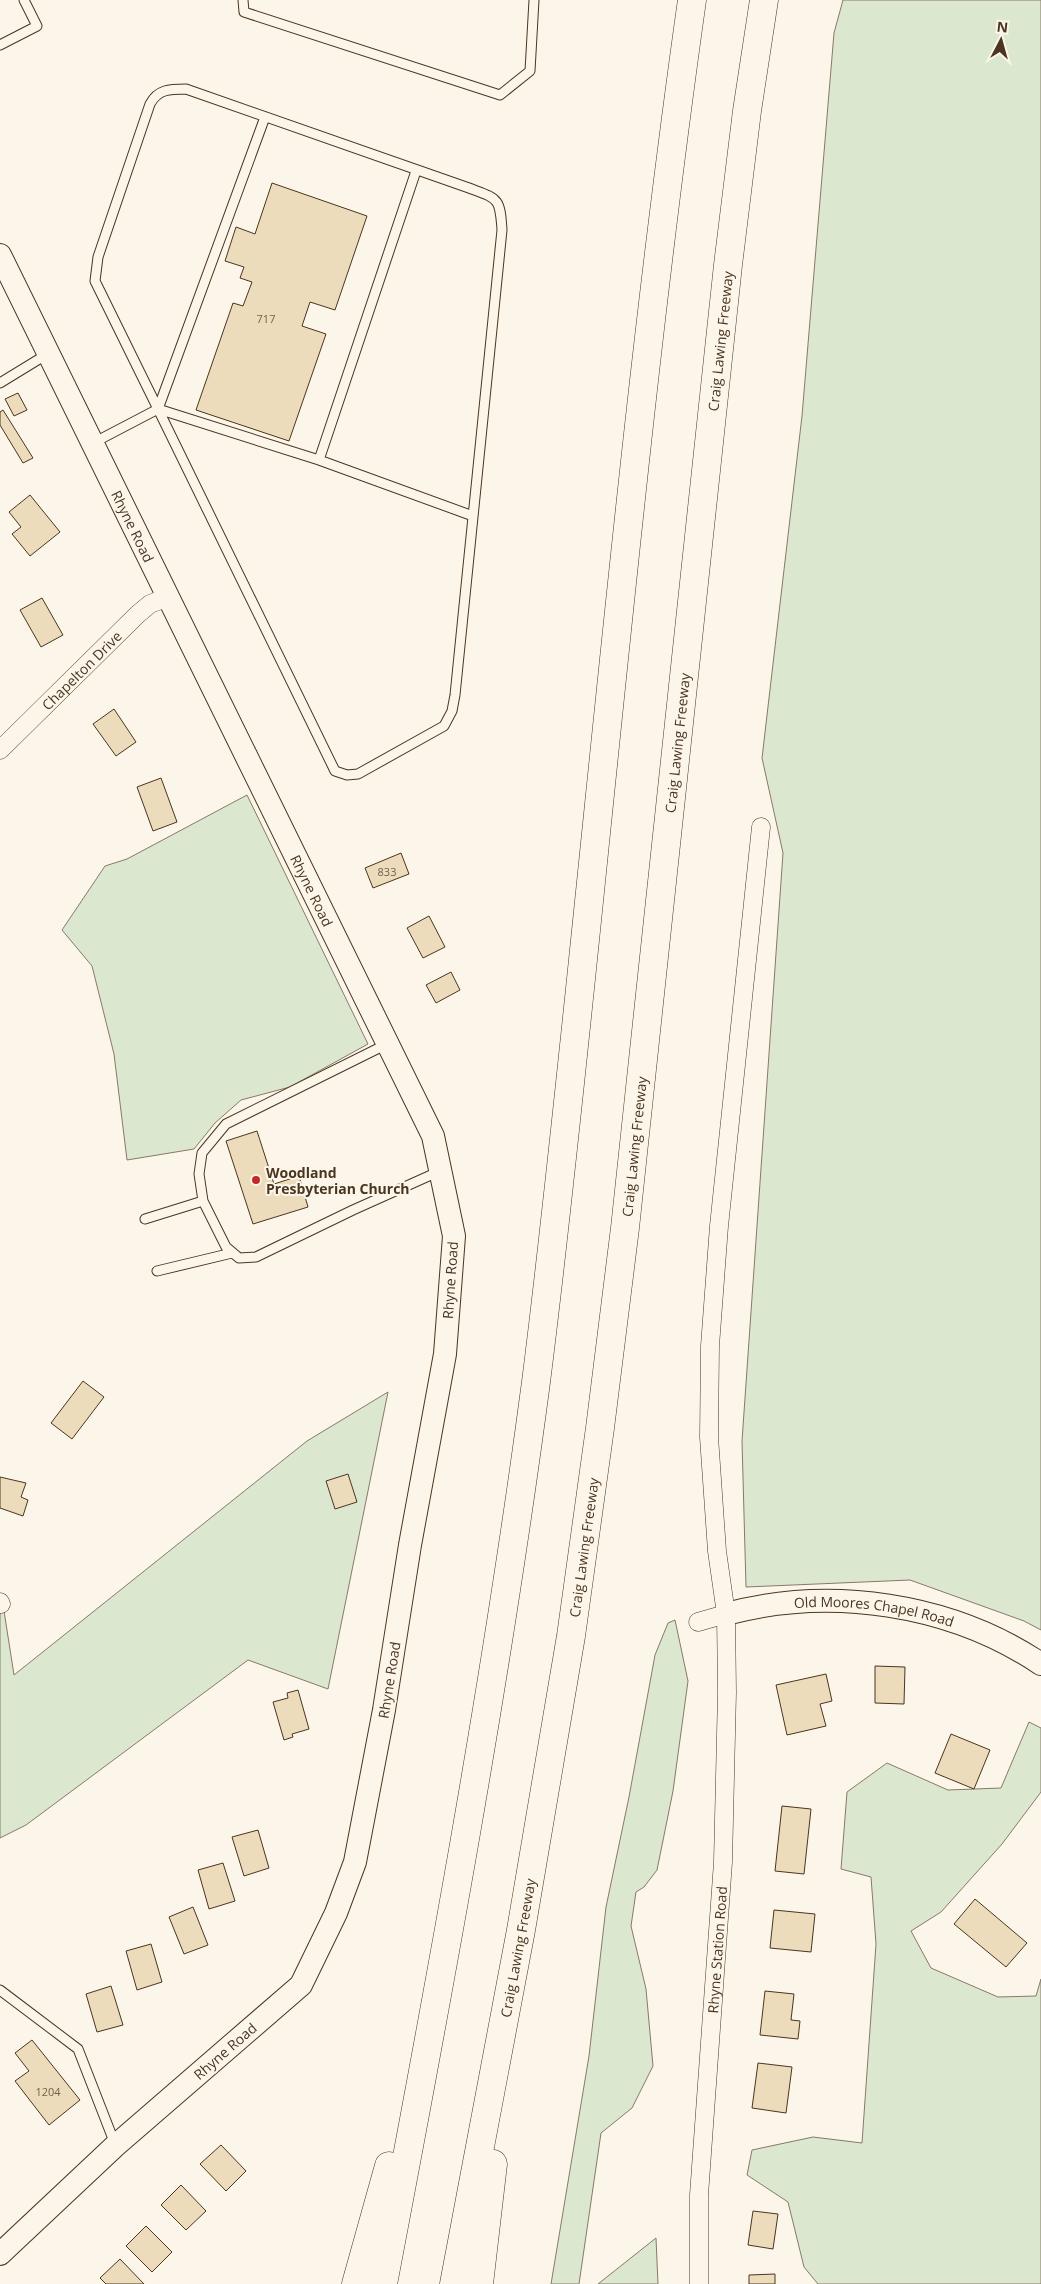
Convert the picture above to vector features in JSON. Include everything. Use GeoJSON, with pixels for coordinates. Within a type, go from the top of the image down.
{"type":"FeatureCollection","features":[{"type":"Feature","properties":{"kind":"highway"},"geometry":{"type":"LineString","coordinates":[[383,2284],[439,1989],[512,1559],[555,1222],[631,503],[674,130],[692,0]]}},
{"type":"Feature","properties":{"kind":"highway","name":"Craig Lawing Freeway"},"geometry":{"type":"LineString","coordinates":[[454,2284],[521,1930],[570,1636],[602,1418],[625,1228],[728,265],[746,111],[764,0]]}},
{"type":"Feature","properties":{"kind":"highway"},"geometry":{"type":"LineString","coordinates":[[479,2284],[521,1930]]}},
{"type":"Feature","properties":{"kind":"highway"},"geometry":{"type":"LineString","coordinates":[[356,2284],[439,1989]]}},
{"type":"Feature","properties":{"kind":"street","name":"Rhyne Road"},"geometry":{"type":"LineString","coordinates":[[0,255],[433,1136],[454,1236],[444,1354],[410,1545],[384,1710],[355,1862],[336,1913],[301,1984],[115,2146],[0,2254]]}},
{"type":"Feature","properties":{"kind":"street","name":"Chapelton Drive"},"geometry":{"type":"LineString","coordinates":[[0,750],[138,614],[150,604],[168,597]]}},
{"type":"Feature","properties":{"kind":"street","name":"Rhyne Station Road"},"geometry":{"type":"LineString","coordinates":[[699,2284],[699,2195],[723,1862],[727,1692],[726,1614],[717,1551],[709,1437],[710,1346],[719,1226],[761,827]]}},
{"type":"Feature","properties":{"kind":"street","name":"Old Moores Chapel Road"},"geometry":{"type":"LineString","coordinates":[[698,1622],[776,1604],[811,1601],[870,1603],[899,1607],[952,1622],[992,1637],[1041,1664]]}},
{"type":"Feature","properties":{"kind":"lane"},"geometry":{"type":"LineString","coordinates":[[0,45],[36,26],[24,0]]}},
{"type":"Feature","properties":{"kind":"lane"},"geometry":{"type":"LineString","coordinates":[[242,0],[244,12],[500,95],[530,71],[534,0]]}},
{"type":"Feature","properties":{"kind":"lane"},"geometry":{"type":"LineString","coordinates":[[168,88],[186,89],[265,117],[492,197],[501,206],[502,230],[452,711],[444,726],[358,774],[347,775],[335,771],[95,281],[98,257],[154,96],[168,88]]}},
{"type":"Feature","properties":{"kind":"lane"},"geometry":{"type":"LineString","coordinates":[[93,444],[158,409],[265,117]]}},
{"type":"Feature","properties":{"kind":"lane"},"geometry":{"type":"LineString","coordinates":[[319,460],[416,171]]}},
{"type":"Feature","properties":{"kind":"lane"},"geometry":{"type":"LineString","coordinates":[[0,382],[49,353]]}},
{"type":"Feature","properties":{"kind":"lane"},"geometry":{"type":"LineString","coordinates":[[158,409],[319,460],[473,516]]}},
{"type":"Feature","properties":{"kind":"lane"},"geometry":{"type":"LineString","coordinates":[[388,1044],[226,1124],[202,1153],[199,1174],[203,1201],[226,1247],[239,1258],[256,1257],[353,1210],[440,1171]]}},
{"type":"Feature","properties":{"kind":"lane"},"geometry":{"type":"LineString","coordinates":[[144,1219],[203,1201]]}},
{"type":"Feature","properties":{"kind":"lane"},"geometry":{"type":"LineString","coordinates":[[158,1271],[232,1253]]}},
{"type":"Feature","properties":{"kind":"lane"},"geometry":{"type":"LineString","coordinates":[[0,1990],[78,2049],[115,2146]]}},
{"type":"Feature","properties":{"kind":"green space"},"geometry":{"type":"Polygon","coordinates":[[[843,0],[1041,0],[1041,1630],[1024,1621],[910,1580],[746,1587],[742,1441],[783,853],[762,758],[802,416],[834,33],[843,0]]]}},
{"type":"Feature","properties":{"kind":"green space"},"geometry":{"type":"Polygon","coordinates":[[[247,795],[368,1044],[290,1087],[241,1100],[215,1123],[194,1149],[127,1160],[114,1054],[92,966],[62,930],[105,866],[127,859],[247,795]]]}},
{"type":"Feature","properties":{"kind":"green space"},"geometry":{"type":"Polygon","coordinates":[[[388,1392],[328,1689],[248,1660],[26,1825],[0,1838],[0,1612],[4,1611],[14,1675],[307,1441],[388,1392]]]}},
{"type":"Feature","properties":{"kind":"green space"},"geometry":{"type":"Polygon","coordinates":[[[675,1620],[688,1681],[673,1791],[657,1870],[644,1887],[636,1892],[631,1926],[646,1989],[653,2066],[632,2108],[601,2133],[579,2284],[551,2284],[589,2056],[606,1907],[629,1797],[655,1655],[668,1623],[675,1620]]]}},
{"type":"Feature","properties":{"kind":"green space"},"geometry":{"type":"Polygon","coordinates":[[[1029,1722],[1041,1728],[1041,1792],[1002,1844],[941,1912],[911,1931],[931,1968],[998,1997],[1036,1996],[1041,1979],[1041,2284],[818,2284],[804,2267],[788,2202],[747,2175],[752,2150],[813,2137],[862,2143],[876,1944],[871,1877],[841,1869],[847,1792],[887,1763],[948,1790],[1001,1788],[1029,1722]]]}},
{"type":"Feature","properties":{"kind":"green space"},"geometry":{"type":"Polygon","coordinates":[[[656,2238],[658,2284],[598,2284],[656,2238]]]}},
{"type":"Feature","properties":{"kind":"building"},"geometry":{"type":"Polygon","coordinates":[[[272,183],[367,216],[335,310],[310,302],[302,326],[326,334],[289,441],[196,410],[233,303],[243,306],[252,282],[240,278],[244,267],[225,261],[236,227],[255,234],[272,183]]]}},
{"type":"Feature","properties":{"kind":"building"},"geometry":{"type":"Polygon","coordinates":[[[18,393],[27,410],[14,416],[5,399],[18,393]]]}},
{"type":"Feature","properties":{"kind":"building"},"geometry":{"type":"Polygon","coordinates":[[[3,410],[33,458],[23,463],[0,425],[0,412],[3,410]]]}},
{"type":"Feature","properties":{"kind":"building"},"geometry":{"type":"Polygon","coordinates":[[[30,495],[60,532],[30,556],[12,534],[21,527],[9,512],[30,495]]]}},
{"type":"Feature","properties":{"kind":"building"},"geometry":{"type":"Polygon","coordinates":[[[42,598],[63,635],[41,647],[20,610],[42,598]]]}},
{"type":"Feature","properties":{"kind":"building"},"geometry":{"type":"Polygon","coordinates":[[[114,709],[136,742],[116,756],[93,724],[114,709]]]}},
{"type":"Feature","properties":{"kind":"building"},"geometry":{"type":"Polygon","coordinates":[[[161,778],[177,822],[153,831],[137,787],[161,778]]]}},
{"type":"Feature","properties":{"kind":"building"},"geometry":{"type":"Polygon","coordinates":[[[401,853],[409,874],[373,888],[365,868],[401,853]]]}},
{"type":"Feature","properties":{"kind":"building"},"geometry":{"type":"Polygon","coordinates":[[[429,916],[445,947],[423,958],[407,928],[429,916]]]}},
{"type":"Feature","properties":{"kind":"building"},"geometry":{"type":"Polygon","coordinates":[[[451,972],[460,990],[436,1003],[426,985],[451,972]]]}},
{"type":"Feature","properties":{"kind":"building","name":"Woodland Presbyterian Church"},"geometry":{"type":"Polygon","coordinates":[[[257,1131],[274,1184],[299,1176],[308,1207],[253,1224],[226,1141],[257,1131]]]}},
{"type":"Feature","properties":{"kind":"building"},"geometry":{"type":"Polygon","coordinates":[[[83,1381],[104,1397],[72,1439],[51,1423],[83,1381]]]}},
{"type":"Feature","properties":{"kind":"building"},"geometry":{"type":"Polygon","coordinates":[[[348,1474],[357,1502],[335,1509],[326,1481],[348,1474]]]}},
{"type":"Feature","properties":{"kind":"building"},"geometry":{"type":"Polygon","coordinates":[[[0,1477],[26,1483],[21,1497],[28,1500],[23,1516],[0,1508],[0,1477]]]}},
{"type":"Feature","properties":{"kind":"building"},"geometry":{"type":"Polygon","coordinates":[[[875,1666],[905,1667],[904,1704],[875,1703],[875,1666]]]}},
{"type":"Feature","properties":{"kind":"building"},"geometry":{"type":"Polygon","coordinates":[[[826,1674],[832,1701],[820,1704],[826,1726],[787,1735],[776,1685],[826,1674]]]}},
{"type":"Feature","properties":{"kind":"building"},"geometry":{"type":"Polygon","coordinates":[[[298,1690],[309,1729],[292,1734],[293,1737],[284,1740],[273,1702],[288,1698],[287,1693],[298,1690]]]}},
{"type":"Feature","properties":{"kind":"building"},"geometry":{"type":"Polygon","coordinates":[[[951,1734],[990,1750],[974,1789],[935,1773],[951,1734]]]}},
{"type":"Feature","properties":{"kind":"building"},"geometry":{"type":"Polygon","coordinates":[[[782,1806],[811,1809],[804,1874],[775,1871],[782,1806]]]}},
{"type":"Feature","properties":{"kind":"building"},"geometry":{"type":"Polygon","coordinates":[[[258,1830],[269,1868],[244,1876],[232,1837],[258,1830]]]}},
{"type":"Feature","properties":{"kind":"building"},"geometry":{"type":"Polygon","coordinates":[[[223,1863],[235,1901],[209,1909],[198,1870],[223,1863]]]}},
{"type":"Feature","properties":{"kind":"building"},"geometry":{"type":"Polygon","coordinates":[[[975,1899],[1027,1943],[1006,1967],[954,1924],[975,1899]]]}},
{"type":"Feature","properties":{"kind":"building"},"geometry":{"type":"Polygon","coordinates":[[[193,1907],[208,1945],[184,1954],[169,1917],[193,1907]]]}},
{"type":"Feature","properties":{"kind":"building"},"geometry":{"type":"Polygon","coordinates":[[[774,1910],[815,1914],[811,1952],[770,1948],[774,1910]]]}},
{"type":"Feature","properties":{"kind":"building"},"geometry":{"type":"Polygon","coordinates":[[[151,1944],[162,1982],[137,1990],[126,1951],[151,1944]]]}},
{"type":"Feature","properties":{"kind":"building"},"geometry":{"type":"Polygon","coordinates":[[[111,1986],[123,2025],[97,2032],[86,1994],[111,1986]]]}},
{"type":"Feature","properties":{"kind":"building"},"geometry":{"type":"Polygon","coordinates":[[[765,1991],[794,1994],[791,2020],[800,2021],[798,2039],[760,2035],[765,1991]]]}},
{"type":"Feature","properties":{"kind":"building"},"geometry":{"type":"Polygon","coordinates":[[[32,2040],[80,2100],[49,2125],[15,2081],[29,2071],[15,2053],[32,2040]]]}},
{"type":"Feature","properties":{"kind":"building"},"geometry":{"type":"Polygon","coordinates":[[[758,2063],[792,2067],[786,2113],[752,2108],[758,2063]]]}},
{"type":"Feature","properties":{"kind":"building"},"geometry":{"type":"Polygon","coordinates":[[[221,2145],[246,2171],[226,2191],[200,2164],[221,2145]]]}},
{"type":"Feature","properties":{"kind":"building"},"geometry":{"type":"Polygon","coordinates":[[[181,2185],[206,2211],[186,2230],[161,2205],[181,2185]]]}},
{"type":"Feature","properties":{"kind":"building"},"geometry":{"type":"Polygon","coordinates":[[[753,2211],[778,2214],[773,2249],[748,2245],[753,2211]]]}},
{"type":"Feature","properties":{"kind":"building"},"geometry":{"type":"Polygon","coordinates":[[[146,2226],[172,2252],[152,2272],[126,2246],[146,2226]]]}},
{"type":"Feature","properties":{"kind":"building"},"geometry":{"type":"Polygon","coordinates":[[[120,2259],[144,2284],[106,2284],[100,2278],[120,2259]]]}},
{"type":"Feature","properties":{"kind":"building"},"geometry":{"type":"Polygon","coordinates":[[[775,2274],[775,2284],[749,2284],[749,2275],[775,2274]]]}},
{"type":"Feature","properties":{"kind":"place","name":"Woodland Presbyterian Church"},"geometry":{"type":"Point","coordinates":[256,1180]}}]}
